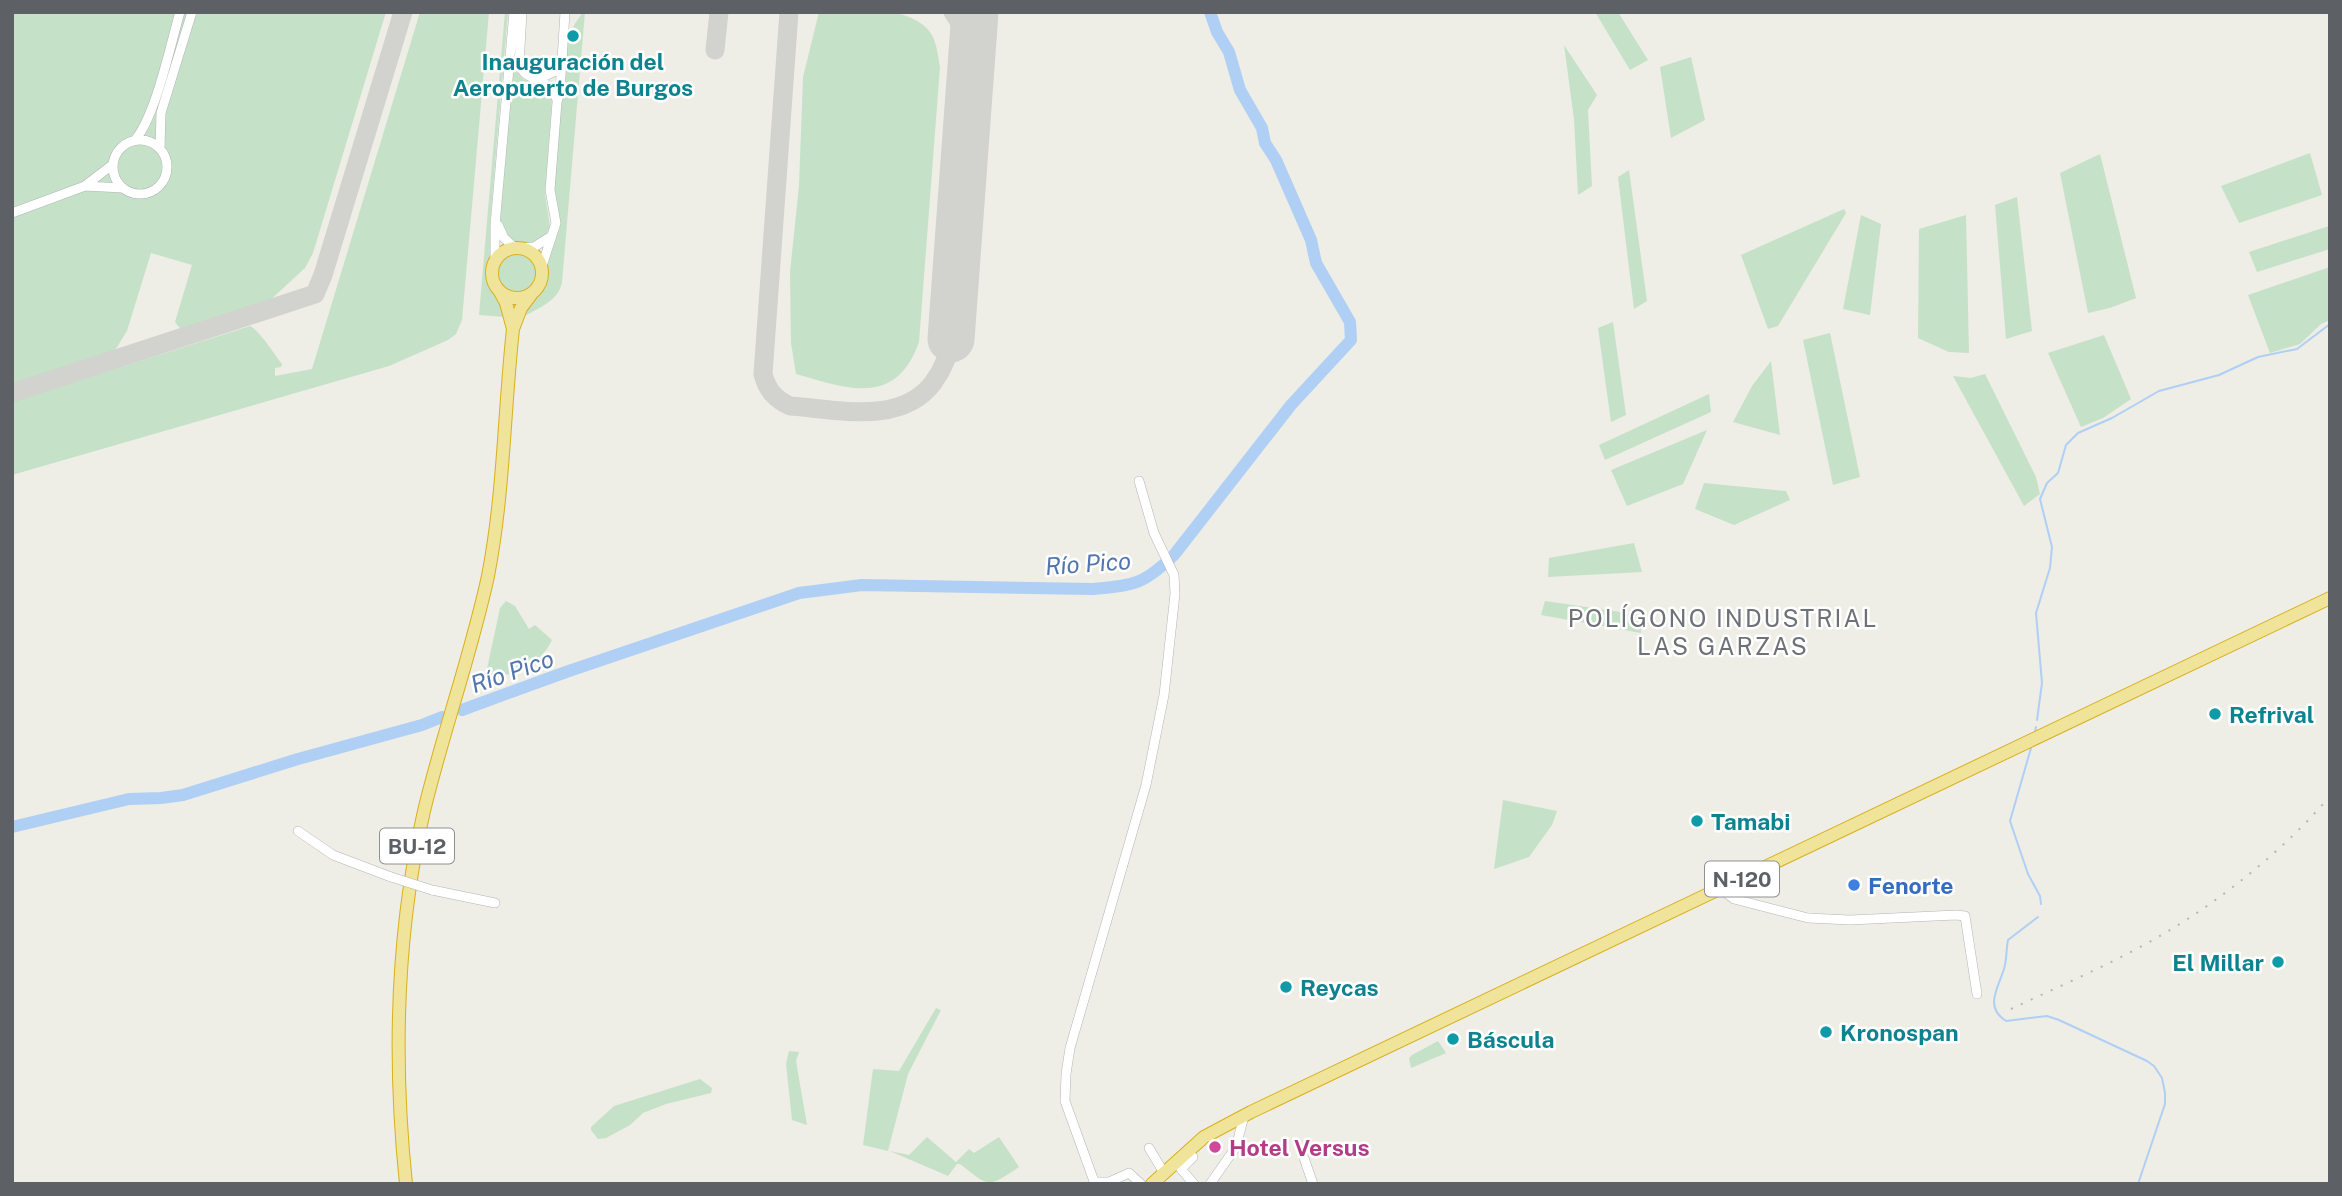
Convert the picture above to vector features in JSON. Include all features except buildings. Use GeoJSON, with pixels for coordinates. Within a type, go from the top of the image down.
{"type":"FeatureCollection","features":[{"type":"Feature","properties":{"kind":"highway"},"geometry":{"type":"LineString","coordinates":[[495,261],[507,250],[518,248],[534,253],[542,266]]}},
{"type":"Feature","properties":{"kind":"highway","name":"BU-12"},"geometry":{"type":"LineString","coordinates":[[495,261],[492,275],[506,303],[513,328]]}},
{"type":"Feature","properties":{"kind":"highway","name":"BU-12"},"geometry":{"type":"LineString","coordinates":[[406,1184],[398,1099],[398,1043],[406,911],[429,792],[471,645],[493,547],[513,328],[521,308],[541,280],[542,266]]}},
{"type":"Feature","properties":{"kind":"highway"},"geometry":{"type":"LineString","coordinates":[[498,289],[511,297],[519,298],[533,292]]}},
{"type":"Feature","properties":{"kind":"highway","name":"N-120"},"geometry":{"type":"LineString","coordinates":[[1152,1184],[1204,1137],[1244,1116],[2330,598]]}},
{"type":"Feature","properties":{"kind":"street"},"geometry":{"type":"LineString","coordinates":[[12,213],[85,186],[112,165],[119,149],[135,140],[150,111],[180,12]]}},
{"type":"Feature","properties":{"kind":"street"},"geometry":{"type":"LineString","coordinates":[[85,186],[123,188],[140,194],[163,182],[167,164],[160,148],[162,113],[192,12]]}},
{"type":"Feature","properties":{"kind":"street"},"geometry":{"type":"LineString","coordinates":[[495,261],[495,225],[514,12]]}},
{"type":"Feature","properties":{"kind":"street"},"geometry":{"type":"LineString","coordinates":[[522,12],[519,65],[527,77],[538,79],[551,87],[557,102]]}},
{"type":"Feature","properties":{"kind":"street"},"geometry":{"type":"LineString","coordinates":[[542,266],[556,223],[550,190],[566,15]]}},
{"type":"Feature","properties":{"kind":"street"},"geometry":{"type":"LineString","coordinates":[[538,79],[554,72],[561,60]]}},
{"type":"Feature","properties":{"kind":"street"},"geometry":{"type":"LineString","coordinates":[[135,140],[152,142],[160,148]]}},
{"type":"Feature","properties":{"kind":"street"},"geometry":{"type":"LineString","coordinates":[[112,165],[113,174],[123,188]]}},
{"type":"Feature","properties":{"kind":"street"},"geometry":{"type":"LineString","coordinates":[[497,216],[500,233],[518,248],[534,247],[551,236]]}},
{"type":"Feature","properties":{"kind":"street"},"geometry":{"type":"LineString","coordinates":[[1139,481],[1154,533],[1174,575],[1175,594],[1164,695],[1146,785],[1070,1048],[1065,1101],[1095,1183],[1109,1182],[1129,1173],[1141,1184]]}},
{"type":"Feature","properties":{"kind":"street"},"geometry":{"type":"LineString","coordinates":[[298,831],[333,855],[391,877],[432,890],[495,903]]}},
{"type":"Feature","properties":{"kind":"street"},"geometry":{"type":"LineString","coordinates":[[1721,889],[1734,899],[1808,918],[1850,920],[1965,916],[1977,994]]}},
{"type":"Feature","properties":{"kind":"street"},"geometry":{"type":"LineString","coordinates":[[1210,1184],[1236,1147],[1244,1116]]}},
{"type":"Feature","properties":{"kind":"street"},"geometry":{"type":"LineString","coordinates":[[1149,1148],[1164,1173]]}},
{"type":"Feature","properties":{"kind":"street"},"geometry":{"type":"LineString","coordinates":[[1193,1157],[1181,1169],[1194,1184]]}},
{"type":"Feature","properties":{"kind":"street"},"geometry":{"type":"LineString","coordinates":[[1304,1158],[1313,1184]]}},
{"type":"Feature","properties":{"kind":"green space"},"geometry":{"type":"Polygon","coordinates":[[[880,11],[910,17],[932,35],[940,67],[919,342],[909,363],[897,377],[884,385],[868,388],[852,388],[796,374],[791,343],[790,272],[799,186],[803,77],[819,12],[880,11]]]}},
{"type":"Feature","properties":{"kind":"green space"},"geometry":{"type":"Polygon","coordinates":[[[12,12],[386,12],[313,253],[305,268],[267,303],[182,331],[175,322],[192,265],[151,253],[127,331],[114,352],[12,384],[12,12]]]}},
{"type":"Feature","properties":{"kind":"green space"},"geometry":{"type":"Polygon","coordinates":[[[420,12],[489,12],[462,320],[456,334],[389,366],[12,475],[12,402],[250,326],[282,364],[281,367],[275,368],[275,376],[312,369],[420,12]]]}},
{"type":"Feature","properties":{"kind":"green space"},"geometry":{"type":"Polygon","coordinates":[[[505,12],[508,12],[490,223],[493,252],[488,282],[499,299],[505,317],[479,315],[505,12]]]}},
{"type":"Feature","properties":{"kind":"green space"},"geometry":{"type":"Polygon","coordinates":[[[518,12],[515,63],[517,72],[524,80],[541,84],[551,94],[552,99],[545,194],[550,227],[544,239],[522,245],[510,241],[500,220],[518,12]]]}},
{"type":"Feature","properties":{"kind":"green space"},"geometry":{"type":"Polygon","coordinates":[[[583,12],[562,282],[552,299],[523,317],[527,305],[544,283],[550,248],[560,228],[554,182],[567,38],[572,38],[574,25],[583,12]]]}},
{"type":"Feature","properties":{"kind":"green space"},"geometry":{"type":"Polygon","coordinates":[[[1595,12],[1618,12],[1648,60],[1630,70],[1595,12]]]}},
{"type":"Feature","properties":{"kind":"green space"},"geometry":{"type":"Polygon","coordinates":[[[1564,45],[1597,95],[1588,110],[1592,186],[1578,195],[1574,119],[1564,45]]]}},
{"type":"Feature","properties":{"kind":"green space"},"geometry":{"type":"Polygon","coordinates":[[[1691,57],[1705,120],[1671,138],[1660,67],[1691,57]]]}},
{"type":"Feature","properties":{"kind":"green space"},"geometry":{"type":"Polygon","coordinates":[[[2310,153],[2322,195],[2239,223],[2221,186],[2310,153]]]}},
{"type":"Feature","properties":{"kind":"green space"},"geometry":{"type":"Polygon","coordinates":[[[2100,154],[2136,298],[2088,313],[2060,173],[2100,154]]]}},
{"type":"Feature","properties":{"kind":"green space"},"geometry":{"type":"Polygon","coordinates":[[[1629,170],[1647,301],[1634,309],[1618,177],[1629,170]]]}},
{"type":"Feature","properties":{"kind":"green space"},"geometry":{"type":"Polygon","coordinates":[[[2017,197],[2032,331],[2006,339],[1995,205],[2017,197]]]}},
{"type":"Feature","properties":{"kind":"green space"},"geometry":{"type":"Polygon","coordinates":[[[1844,209],[1846,213],[1778,326],[1768,329],[1741,255],[1844,209]]]}},
{"type":"Feature","properties":{"kind":"green space"},"geometry":{"type":"Polygon","coordinates":[[[1861,215],[1881,224],[1870,315],[1843,309],[1861,215]]]}},
{"type":"Feature","properties":{"kind":"green space"},"geometry":{"type":"Polygon","coordinates":[[[1966,215],[1969,353],[1949,352],[1918,338],[1919,229],[1966,215]]]}},
{"type":"Feature","properties":{"kind":"green space"},"geometry":{"type":"Polygon","coordinates":[[[2329,226],[2330,249],[2257,272],[2249,252],[2329,226]]]}},
{"type":"Feature","properties":{"kind":"green space"},"geometry":{"type":"Polygon","coordinates":[[[517,253],[525,254],[531,259],[536,265],[536,281],[531,287],[525,292],[517,293],[509,292],[503,287],[498,281],[497,273],[498,265],[503,259],[509,254],[517,253]]]}},
{"type":"Feature","properties":{"kind":"green space"},"geometry":{"type":"Polygon","coordinates":[[[2330,267],[2330,320],[2321,324],[2300,344],[2270,353],[2248,295],[2330,267]]]}},
{"type":"Feature","properties":{"kind":"green space"},"geometry":{"type":"Polygon","coordinates":[[[1613,322],[1626,415],[1611,422],[1598,328],[1613,322]]]}},
{"type":"Feature","properties":{"kind":"green space"},"geometry":{"type":"Polygon","coordinates":[[[1830,333],[1860,477],[1833,485],[1803,340],[1830,333]]]}},
{"type":"Feature","properties":{"kind":"green space"},"geometry":{"type":"Polygon","coordinates":[[[2104,335],[2131,399],[2103,418],[2081,427],[2048,353],[2104,335]]]}},
{"type":"Feature","properties":{"kind":"green space"},"geometry":{"type":"Polygon","coordinates":[[[1771,361],[1780,435],[1733,422],[1752,386],[1771,361]]]}},
{"type":"Feature","properties":{"kind":"green space"},"geometry":{"type":"Polygon","coordinates":[[[1985,374],[2036,477],[2040,494],[2024,506],[1953,376],[1971,378],[1985,374]]]}},
{"type":"Feature","properties":{"kind":"green space"},"geometry":{"type":"Polygon","coordinates":[[[1709,394],[1711,412],[1605,460],[1599,445],[1709,394]]]}},
{"type":"Feature","properties":{"kind":"green space"},"geometry":{"type":"Polygon","coordinates":[[[1707,430],[1683,484],[1627,506],[1611,470],[1707,430]]]}},
{"type":"Feature","properties":{"kind":"green space"},"geometry":{"type":"Polygon","coordinates":[[[1704,483],[1786,491],[1790,500],[1734,525],[1695,509],[1704,483]]]}},
{"type":"Feature","properties":{"kind":"green space"},"geometry":{"type":"Polygon","coordinates":[[[1634,543],[1642,572],[1548,577],[1549,558],[1634,543]]]}},
{"type":"Feature","properties":{"kind":"green space"},"geometry":{"type":"Polygon","coordinates":[[[506,601],[515,606],[529,629],[535,625],[552,640],[540,657],[524,668],[485,678],[500,608],[506,601]]]}},
{"type":"Feature","properties":{"kind":"green space"},"geometry":{"type":"Polygon","coordinates":[[[1545,601],[1641,615],[1641,633],[1541,615],[1545,601]]]}},
{"type":"Feature","properties":{"kind":"green space"},"geometry":{"type":"Polygon","coordinates":[[[1503,800],[1557,811],[1552,825],[1529,857],[1494,869],[1503,800]]]}},
{"type":"Feature","properties":{"kind":"green space"},"geometry":{"type":"Polygon","coordinates":[[[936,1008],[941,1010],[908,1074],[888,1151],[863,1145],[873,1069],[899,1071],[936,1008]]]}},
{"type":"Feature","properties":{"kind":"green space"},"geometry":{"type":"Polygon","coordinates":[[[1438,1041],[1446,1053],[1411,1068],[1409,1058],[1412,1055],[1438,1041]]]}},
{"type":"Feature","properties":{"kind":"green space"},"geometry":{"type":"Polygon","coordinates":[[[789,1051],[799,1052],[796,1061],[807,1125],[792,1120],[786,1064],[789,1051]]]}},
{"type":"Feature","properties":{"kind":"green space"},"geometry":{"type":"Polygon","coordinates":[[[700,1079],[712,1088],[711,1093],[666,1104],[643,1113],[630,1125],[606,1138],[598,1139],[591,1130],[614,1106],[700,1079]]]}},
{"type":"Feature","properties":{"kind":"green space"},"geometry":{"type":"Polygon","coordinates":[[[927,1137],[956,1162],[969,1149],[974,1153],[999,1137],[1019,1167],[994,1182],[989,1182],[978,1178],[960,1164],[957,1164],[948,1176],[890,1151],[909,1155],[927,1137]]]}},
{"type":"Feature","properties":{"kind":"waterway","name":"Río Pico"},"geometry":{"type":"LineString","coordinates":[[462,710],[799,593],[862,585],[1107,588],[1138,582],[1174,555],[1291,405],[1351,340],[1350,322],[1316,263],[1311,240],[1276,160],[1265,143],[1262,128],[1240,90],[1229,52],[1217,32],[1210,12]]}},
{"type":"Feature","properties":{"kind":"waterway"},"geometry":{"type":"LineString","coordinates":[[2037,720],[2042,683],[2036,613],[2050,568],[2052,547],[2040,499],[2047,483],[2058,473],[2066,445],[2078,433],[2112,418],[2159,391],[2219,375],[2258,357],[2297,349],[2330,324]]}},
{"type":"Feature","properties":{"kind":"waterway","name":"Río Pico"},"geometry":{"type":"LineString","coordinates":[[12,827],[129,799],[183,795],[442,717]]}},
{"type":"Feature","properties":{"kind":"waterway"},"geometry":{"type":"LineString","coordinates":[[2035,732],[2036,727]]}},
{"type":"Feature","properties":{"kind":"waterway"},"geometry":{"type":"LineString","coordinates":[[2031,748],[2010,821],[2041,904]]}},
{"type":"Feature","properties":{"kind":"waterway"},"geometry":{"type":"LineString","coordinates":[[2038,917],[2008,940],[2005,966],[1994,997],[1996,1010],[2006,1021],[2047,1016],[2059,1020],[2154,1066],[2162,1078],[2165,1104],[2138,1184]]}},
{"type":"Feature","properties":{"kind":"taxiway"},"geometry":{"type":"LineString","coordinates":[[12,393],[315,294],[403,12]]}},
{"type":"Feature","properties":{"kind":"taxiway"},"geometry":{"type":"LineString","coordinates":[[715,50],[719,12]]}},
{"type":"Feature","properties":{"kind":"taxiway"},"geometry":{"type":"LineString","coordinates":[[789,12],[763,374],[767,385],[776,397],[790,406],[866,412],[885,410],[903,405],[919,396],[933,383],[945,362],[951,339]]}},
{"type":"Feature","properties":{"kind":"taxiway"},"geometry":{"type":"LineString","coordinates":[[953,12],[966,37],[971,65]]}},
{"type":"Feature","properties":{"kind":"runway"},"geometry":{"type":"LineString","coordinates":[[951,339],[975,12]]}},
{"type":"Feature","properties":{"kind":"railway"},"geometry":{"type":"LineString","coordinates":[[2011,1009],[2127,954],[2187,919],[2274,853],[2330,796]]}},
{"type":"Feature","properties":{"kind":"place","name":"Inauguración del Aeropuerto de Burgos"},"geometry":{"type":"Point","coordinates":[573,36]}},
{"type":"Feature","properties":{"kind":"place","name":"Refrival"},"geometry":{"type":"Point","coordinates":[2215,714]}},
{"type":"Feature","properties":{"kind":"place","name":"Tamabi"},"geometry":{"type":"Point","coordinates":[1697,821]}},
{"type":"Feature","properties":{"kind":"place","name":"Fenorte"},"geometry":{"type":"Point","coordinates":[1854,885]}},
{"type":"Feature","properties":{"kind":"place","name":"El Millar"},"geometry":{"type":"Point","coordinates":[2278,962]}},
{"type":"Feature","properties":{"kind":"place","name":"Reycas"},"geometry":{"type":"Point","coordinates":[1286,987]}},
{"type":"Feature","properties":{"kind":"place","name":"Kronospan"},"geometry":{"type":"Point","coordinates":[1826,1032]}},
{"type":"Feature","properties":{"kind":"place","name":"Báscula"},"geometry":{"type":"Point","coordinates":[1453,1039]}},
{"type":"Feature","properties":{"kind":"place","name":"Hotel Versus"},"geometry":{"type":"Point","coordinates":[1215,1147]}},
{"type":"Feature","properties":{"kind":"district","name":"POLÍGONO INDUSTRIAL LAS GARZAS"},"geometry":{"type":"Point","coordinates":[1723,632]}}]}
